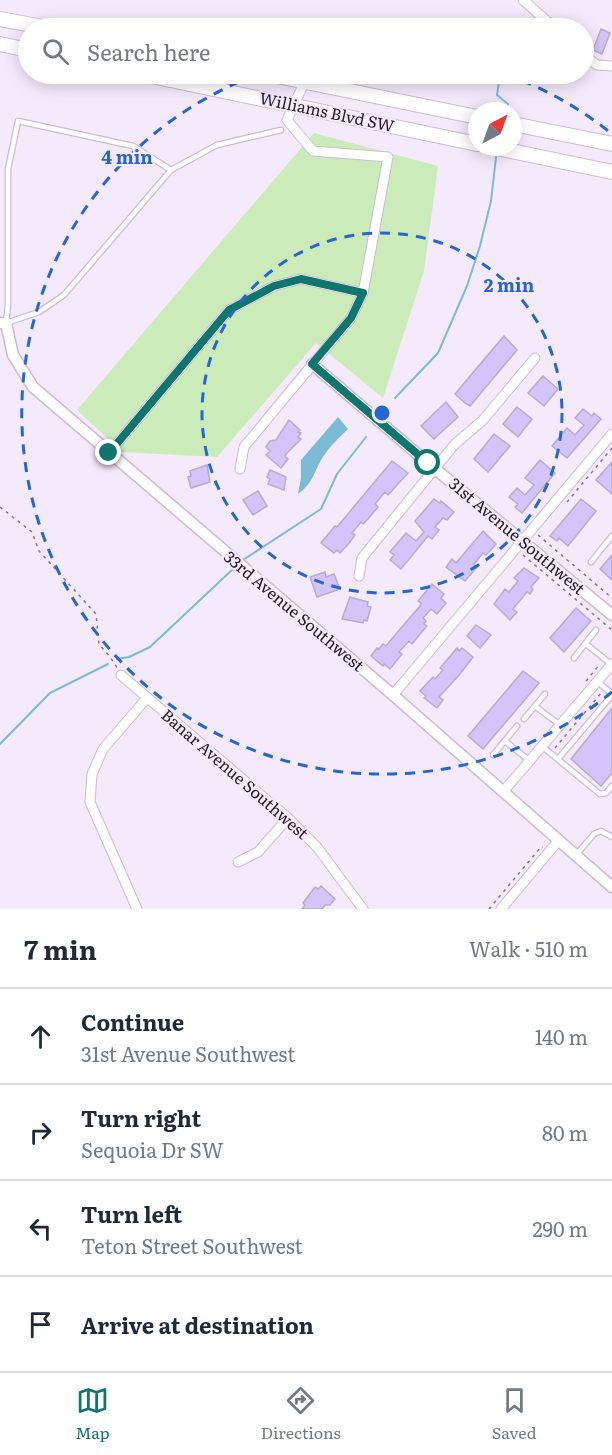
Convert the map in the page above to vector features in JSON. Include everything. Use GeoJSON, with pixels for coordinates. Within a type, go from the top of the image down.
{"type":"FeatureCollection","features":[{"type":"Feature","properties":{"kind":"main road"},"geometry":{"type":"LineString","coordinates":[[0,19],[18,22]]}},
{"type":"Feature","properties":{"kind":"main road"},"geometry":{"type":"LineString","coordinates":[[0,44],[18,48]]}},
{"type":"Feature","properties":{"kind":"main road","name":"Williams Blvd SW"},"geometry":{"type":"LineString","coordinates":[[190,84],[468,142]]}},
{"type":"Feature","properties":{"kind":"main road","name":"Williams Blvd SW"},"geometry":{"type":"LineString","coordinates":[[319,84],[468,115]]}},
{"type":"Feature","properties":{"kind":"main road"},"geometry":{"type":"LineString","coordinates":[[522,126],[612,144]]}},
{"type":"Feature","properties":{"kind":"main road"},"geometry":{"type":"LineString","coordinates":[[522,153],[612,172]]}},
{"type":"Feature","properties":{"kind":"street"},"geometry":{"type":"LineString","coordinates":[[523,0],[544,18]]}},
{"type":"Feature","properties":{"kind":"street"},"geometry":{"type":"LineString","coordinates":[[594,62],[610,67]]}},
{"type":"Feature","properties":{"kind":"street"},"geometry":{"type":"LineString","coordinates":[[240,469],[244,447],[351,318],[363,293],[388,157],[314,151],[287,120],[304,84]]}},
{"type":"Feature","properties":{"kind":"street"},"geometry":{"type":"LineString","coordinates":[[109,453],[229,310],[274,286],[301,279],[363,293]]}},
{"type":"Feature","properties":{"kind":"street","name":"33rd Avenue Southwest"},"geometry":{"type":"LineString","coordinates":[[3,323],[14,355],[33,387],[393,695],[612,887]]}},
{"type":"Feature","properties":{"kind":"street"},"geometry":{"type":"LineString","coordinates":[[359,576],[362,558],[454,445],[483,420],[535,358]]}},
{"type":"Feature","properties":{"kind":"street","name":"31st Avenue Southwest"},"geometry":{"type":"LineString","coordinates":[[312,364],[612,615]]}},
{"type":"Feature","properties":{"kind":"street"},"geometry":{"type":"LineString","coordinates":[[393,695],[612,434]]}},
{"type":"Feature","properties":{"kind":"street"},"geometry":{"type":"LineString","coordinates":[[503,792],[612,664]]}},
{"type":"Feature","properties":{"kind":"street","name":"Banar Avenue Southwest"},"geometry":{"type":"LineString","coordinates":[[122,675],[288,818],[317,847],[358,907]]}},
{"type":"Feature","properties":{"kind":"street"},"geometry":{"type":"LineString","coordinates":[[136,909],[90,802],[92,774],[103,749],[147,698]]}},
{"type":"Feature","properties":{"kind":"street"},"geometry":{"type":"LineString","coordinates":[[238,862],[258,852],[288,818]]}},
{"type":"Feature","properties":{"kind":"street"},"geometry":{"type":"LineString","coordinates":[[501,909],[559,840]]}},
{"type":"Feature","properties":{"kind":"lane"},"geometry":{"type":"LineString","coordinates":[[3,323],[8,305],[8,169],[18,121],[133,146],[171,170]]}},
{"type":"Feature","properties":{"kind":"lane"},"geometry":{"type":"LineString","coordinates":[[3,323],[39,312],[64,295],[171,170],[217,145],[282,130]]}},
{"type":"Feature","properties":{"kind":"lane"},"geometry":{"type":"LineString","coordinates":[[591,562],[612,537]]}},
{"type":"Feature","properties":{"kind":"lane"},"geometry":{"type":"LineString","coordinates":[[574,658],[596,630]]}},
{"type":"Feature","properties":{"kind":"lane"},"geometry":{"type":"LineString","coordinates":[[586,644],[612,664]]}},
{"type":"Feature","properties":{"kind":"lane"},"geometry":{"type":"LineString","coordinates":[[558,759],[612,694],[597,681]]}},
{"type":"Feature","properties":{"kind":"lane"},"geometry":{"type":"LineString","coordinates":[[524,719],[545,694]]}},
{"type":"Feature","properties":{"kind":"lane"},"geometry":{"type":"LineString","coordinates":[[535,706],[560,725]]}},
{"type":"Feature","properties":{"kind":"lane"},"geometry":{"type":"LineString","coordinates":[[493,755],[517,726]]}},
{"type":"Feature","properties":{"kind":"lane"},"geometry":{"type":"LineString","coordinates":[[505,741],[530,761]]}},
{"type":"Feature","properties":{"kind":"lane"},"geometry":{"type":"LineString","coordinates":[[542,746],[600,794],[606,793],[612,786]]}},
{"type":"Feature","properties":{"kind":"lane"},"geometry":{"type":"LineString","coordinates":[[576,855],[594,834],[601,831],[612,837]]}},
{"type":"Feature","properties":{"kind":"path"},"geometry":{"type":"LineString","coordinates":[[567,501],[612,448]]}},
{"type":"Feature","properties":{"kind":"path"},"geometry":{"type":"LineString","coordinates":[[0,507],[32,532],[39,551],[96,614],[99,644],[122,675]]}},
{"type":"Feature","properties":{"kind":"path"},"geometry":{"type":"LineString","coordinates":[[538,536],[612,598]]}},
{"type":"Feature","properties":{"kind":"path"},"geometry":{"type":"LineString","coordinates":[[522,555],[612,630]]}},
{"type":"Feature","properties":{"kind":"path"},"geometry":{"type":"LineString","coordinates":[[551,753],[605,688]]}},
{"type":"Feature","properties":{"kind":"green space"},"geometry":{"type":"Polygon","coordinates":[[[314,133],[438,166],[424,271],[383,398],[316,343],[217,457],[122,452],[77,410],[314,133]]]}},
{"type":"Feature","properties":{"kind":"water"},"geometry":{"type":"Polygon","coordinates":[[[338,417],[348,429],[327,451],[311,481],[298,494],[301,460],[338,417]]]}},
{"type":"Feature","properties":{"kind":"building"},"geometry":{"type":"Polygon","coordinates":[[[601,29],[610,33],[602,54],[594,50],[601,29]]]}},
{"type":"Feature","properties":{"kind":"building"},"geometry":{"type":"Polygon","coordinates":[[[504,336],[517,350],[470,406],[455,394],[504,336]]]}},
{"type":"Feature","properties":{"kind":"building"},"geometry":{"type":"Polygon","coordinates":[[[543,376],[558,389],[544,406],[528,393],[543,376]]]}},
{"type":"Feature","properties":{"kind":"building"},"geometry":{"type":"Polygon","coordinates":[[[446,402],[458,417],[434,439],[421,426],[446,402]]]}},
{"type":"Feature","properties":{"kind":"building"},"geometry":{"type":"Polygon","coordinates":[[[517,407],[532,419],[518,437],[503,424],[517,407]]]}},
{"type":"Feature","properties":{"kind":"building"},"geometry":{"type":"Polygon","coordinates":[[[583,409],[592,416],[594,413],[601,419],[567,458],[552,446],[567,428],[575,435],[584,425],[575,418],[583,409]]]}},
{"type":"Feature","properties":{"kind":"building"},"geometry":{"type":"Polygon","coordinates":[[[289,420],[300,430],[298,437],[301,439],[287,453],[285,456],[288,459],[281,468],[266,455],[270,451],[266,447],[270,441],[276,440],[289,420]]]}},
{"type":"Feature","properties":{"kind":"building"},"geometry":{"type":"Polygon","coordinates":[[[494,434],[510,446],[488,472],[474,459],[494,434]]]}},
{"type":"Feature","properties":{"kind":"building"},"geometry":{"type":"Polygon","coordinates":[[[540,460],[555,473],[522,513],[515,507],[518,504],[509,497],[517,488],[525,495],[534,485],[525,478],[540,460]]]}},
{"type":"Feature","properties":{"kind":"building"},"geometry":{"type":"Polygon","coordinates":[[[392,461],[408,473],[388,495],[385,492],[375,504],[378,507],[363,524],[361,522],[352,533],[355,535],[340,553],[337,550],[334,553],[321,543],[392,461]]]}},
{"type":"Feature","properties":{"kind":"building"},"geometry":{"type":"Polygon","coordinates":[[[612,462],[612,494],[596,480],[612,462]]]}},
{"type":"Feature","properties":{"kind":"building"},"geometry":{"type":"Polygon","coordinates":[[[207,465],[210,482],[191,488],[188,477],[191,476],[190,471],[207,465]]]}},
{"type":"Feature","properties":{"kind":"building"},"geometry":{"type":"Polygon","coordinates":[[[270,470],[286,477],[284,490],[268,484],[270,479],[267,477],[270,470]]]}},
{"type":"Feature","properties":{"kind":"building"},"geometry":{"type":"Polygon","coordinates":[[[258,491],[267,506],[253,515],[243,500],[258,491]]]}},
{"type":"Feature","properties":{"kind":"building"},"geometry":{"type":"Polygon","coordinates":[[[434,499],[440,503],[441,501],[454,512],[447,520],[443,518],[435,527],[439,530],[432,539],[428,536],[401,569],[390,560],[394,555],[390,552],[406,533],[416,541],[424,532],[415,521],[434,499]]]}},
{"type":"Feature","properties":{"kind":"building"},"geometry":{"type":"Polygon","coordinates":[[[581,499],[596,511],[568,546],[559,538],[557,541],[550,536],[581,499]]]}},
{"type":"Feature","properties":{"kind":"building"},"geometry":{"type":"Polygon","coordinates":[[[483,531],[496,544],[486,555],[483,553],[474,564],[477,567],[465,581],[446,567],[452,559],[456,563],[483,531]]]}},
{"type":"Feature","properties":{"kind":"building"},"geometry":{"type":"Polygon","coordinates":[[[612,555],[612,580],[600,569],[612,555]]]}},
{"type":"Feature","properties":{"kind":"building"},"geometry":{"type":"Polygon","coordinates":[[[524,568],[539,578],[531,587],[533,589],[530,594],[527,592],[513,609],[517,612],[510,620],[494,604],[505,589],[509,592],[518,581],[514,578],[524,568]]]}},
{"type":"Feature","properties":{"kind":"building"},"geometry":{"type":"Polygon","coordinates":[[[325,572],[326,577],[334,574],[340,589],[317,597],[310,577],[325,572]]]}},
{"type":"Feature","properties":{"kind":"building"},"geometry":{"type":"Polygon","coordinates":[[[432,584],[444,594],[441,598],[446,603],[437,614],[431,609],[423,618],[427,626],[412,644],[409,641],[399,652],[402,654],[390,669],[384,664],[383,666],[371,656],[383,644],[386,646],[420,606],[421,603],[418,601],[432,584]]]}},
{"type":"Feature","properties":{"kind":"building"},"geometry":{"type":"Polygon","coordinates":[[[350,597],[368,602],[367,606],[371,607],[367,621],[364,620],[363,623],[342,619],[350,597]]]}},
{"type":"Feature","properties":{"kind":"building"},"geometry":{"type":"Polygon","coordinates":[[[576,608],[591,621],[564,652],[550,638],[576,608]]]}},
{"type":"Feature","properties":{"kind":"building"},"geometry":{"type":"Polygon","coordinates":[[[476,625],[491,635],[480,648],[467,636],[476,625]]]}},
{"type":"Feature","properties":{"kind":"building"},"geometry":{"type":"Polygon","coordinates":[[[457,648],[459,651],[462,648],[473,657],[439,697],[443,700],[437,708],[424,698],[426,696],[420,691],[443,670],[440,668],[457,648]]]}},
{"type":"Feature","properties":{"kind":"building"},"geometry":{"type":"Polygon","coordinates":[[[523,671],[539,683],[483,749],[468,736],[523,671]]]}},
{"type":"Feature","properties":{"kind":"building"},"geometry":{"type":"Polygon","coordinates":[[[612,708],[612,773],[601,786],[571,759],[612,708]]]}},
{"type":"Feature","properties":{"kind":"building"},"geometry":{"type":"Polygon","coordinates":[[[321,886],[335,899],[322,909],[302,909],[305,905],[303,903],[315,887],[318,889],[321,886]]]}},
{"type":"Feature","properties":{"kind":"waterway"},"geometry":{"type":"LineString","coordinates":[[499,84],[497,95],[506,102]]}},
{"type":"Feature","properties":{"kind":"waterway"},"geometry":{"type":"LineString","coordinates":[[395,398],[438,353],[467,286],[491,201],[496,157]]}},
{"type":"Feature","properties":{"kind":"waterway"},"geometry":{"type":"LineString","coordinates":[[243,560],[321,509],[337,474],[366,437]]}},
{"type":"Feature","properties":{"kind":"waterway"},"geometry":{"type":"LineString","coordinates":[[117,659],[129,657],[150,647],[233,569]]}},
{"type":"Feature","properties":{"kind":"waterway"},"geometry":{"type":"LineString","coordinates":[[0,744],[50,693],[108,664]]}},
{"type":"Feature","properties":{"kind":"route"},"geometry":{"type":"LineString","coordinates":[[109,453],[229,310],[274,286],[301,279],[363,293],[351,318],[312,364],[428,463]]}}]}
